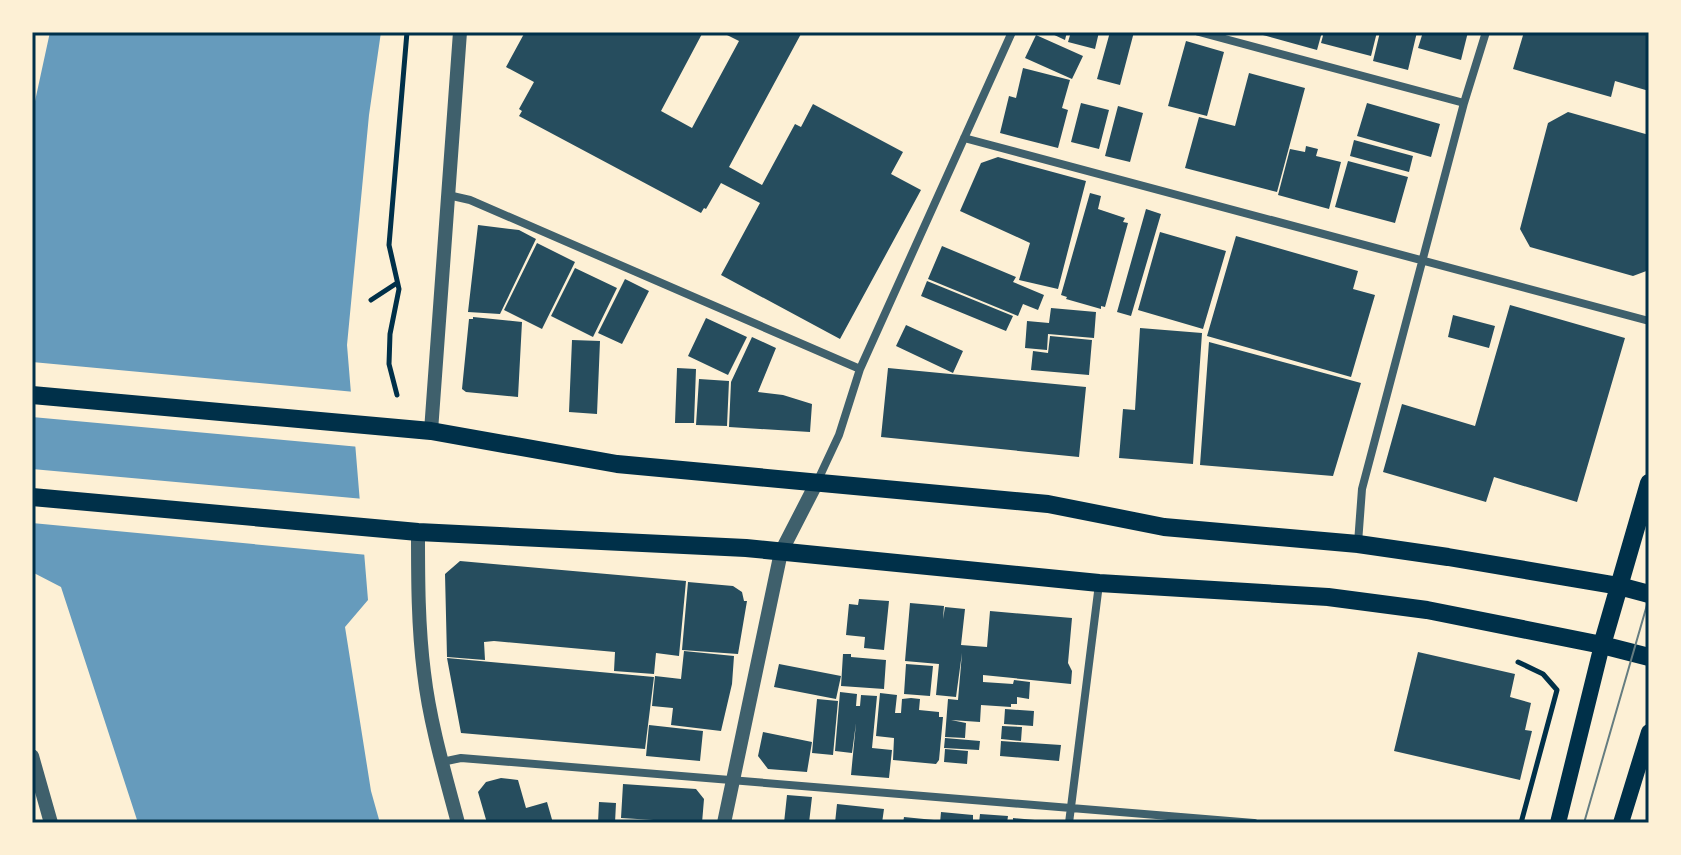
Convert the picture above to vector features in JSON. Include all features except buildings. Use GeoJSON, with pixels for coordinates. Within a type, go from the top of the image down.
{"type":"FeatureCollection","features":[{"type":"Feature","properties":{"kind":"highway"},"geometry":{"type":"LineString","coordinates":[[32,395],[431,431],[617,464],[1048,504],[1164,527],[1358,544],[1619,586],[1649,594]]}},
{"type":"Feature","properties":{"kind":"highway"},"geometry":{"type":"LineString","coordinates":[[1602,645],[1649,483]]}},
{"type":"Feature","properties":{"kind":"highway"},"geometry":{"type":"LineString","coordinates":[[32,497],[418,532],[746,548],[1099,583],[1377,603],[1602,645],[1649,657]]}},
{"type":"Feature","properties":{"kind":"main road"},"geometry":{"type":"LineString","coordinates":[[1558,823],[1602,645]]}},
{"type":"Feature","properties":{"kind":"main road"},"geometry":{"type":"LineString","coordinates":[[1621,823],[1649,732]]}},
{"type":"Feature","properties":{"kind":"street"},"geometry":{"type":"LineString","coordinates":[[431,431],[460,32]]}},
{"type":"Feature","properties":{"kind":"street"},"geometry":{"type":"LineString","coordinates":[[724,823],[781,552],[839,435],[860,369],[1012,32]]}},
{"type":"Feature","properties":{"kind":"street"},"geometry":{"type":"LineString","coordinates":[[1199,32],[1464,103]]}},
{"type":"Feature","properties":{"kind":"street"},"geometry":{"type":"LineString","coordinates":[[1358,544],[1362,489],[1464,103],[1486,32]]}},
{"type":"Feature","properties":{"kind":"street"},"geometry":{"type":"LineString","coordinates":[[964,138],[1649,321]]}},
{"type":"Feature","properties":{"kind":"street"},"geometry":{"type":"LineString","coordinates":[[448,195],[470,200],[860,369]]}},
{"type":"Feature","properties":{"kind":"street"},"geometry":{"type":"LineString","coordinates":[[418,532],[421,649],[442,762],[458,823]]}},
{"type":"Feature","properties":{"kind":"street"},"geometry":{"type":"LineString","coordinates":[[1069,823],[1099,583]]}},
{"type":"Feature","properties":{"kind":"street"},"geometry":{"type":"LineString","coordinates":[[32,756],[51,823]]}},
{"type":"Feature","properties":{"kind":"street"},"geometry":{"type":"LineString","coordinates":[[442,762],[461,758],[1254,823]]}},
{"type":"Feature","properties":{"kind":"path"},"geometry":{"type":"LineString","coordinates":[[397,395],[389,364],[390,334],[399,289],[389,245],[407,32]]}},
{"type":"Feature","properties":{"kind":"path"},"geometry":{"type":"LineString","coordinates":[[371,300],[397,283]]}},
{"type":"Feature","properties":{"kind":"path"},"geometry":{"type":"LineString","coordinates":[[1518,662],[1543,674],[1557,690],[1521,823]]}},
{"type":"Feature","properties":{"kind":"water"},"geometry":{"type":"Polygon","coordinates":[[[50,32],[381,32],[369,115],[347,345],[368,600],[345,627],[371,791],[380,823],[138,823],[61,587],[32,572],[32,115],[50,32]]]}},
{"type":"Feature","properties":{"kind":"pier"},"geometry":{"type":"Polygon","coordinates":[[[32,362],[355,392],[360,447],[32,417],[32,362]]]}},
{"type":"Feature","properties":{"kind":"pier"},"geometry":{"type":"Polygon","coordinates":[[[32,469],[364,499],[368,555],[32,523],[32,469]]]}},
{"type":"Feature","properties":{"kind":"tram line"},"geometry":{"type":"LineString","coordinates":[[1584,823],[1649,598]]}}]}
